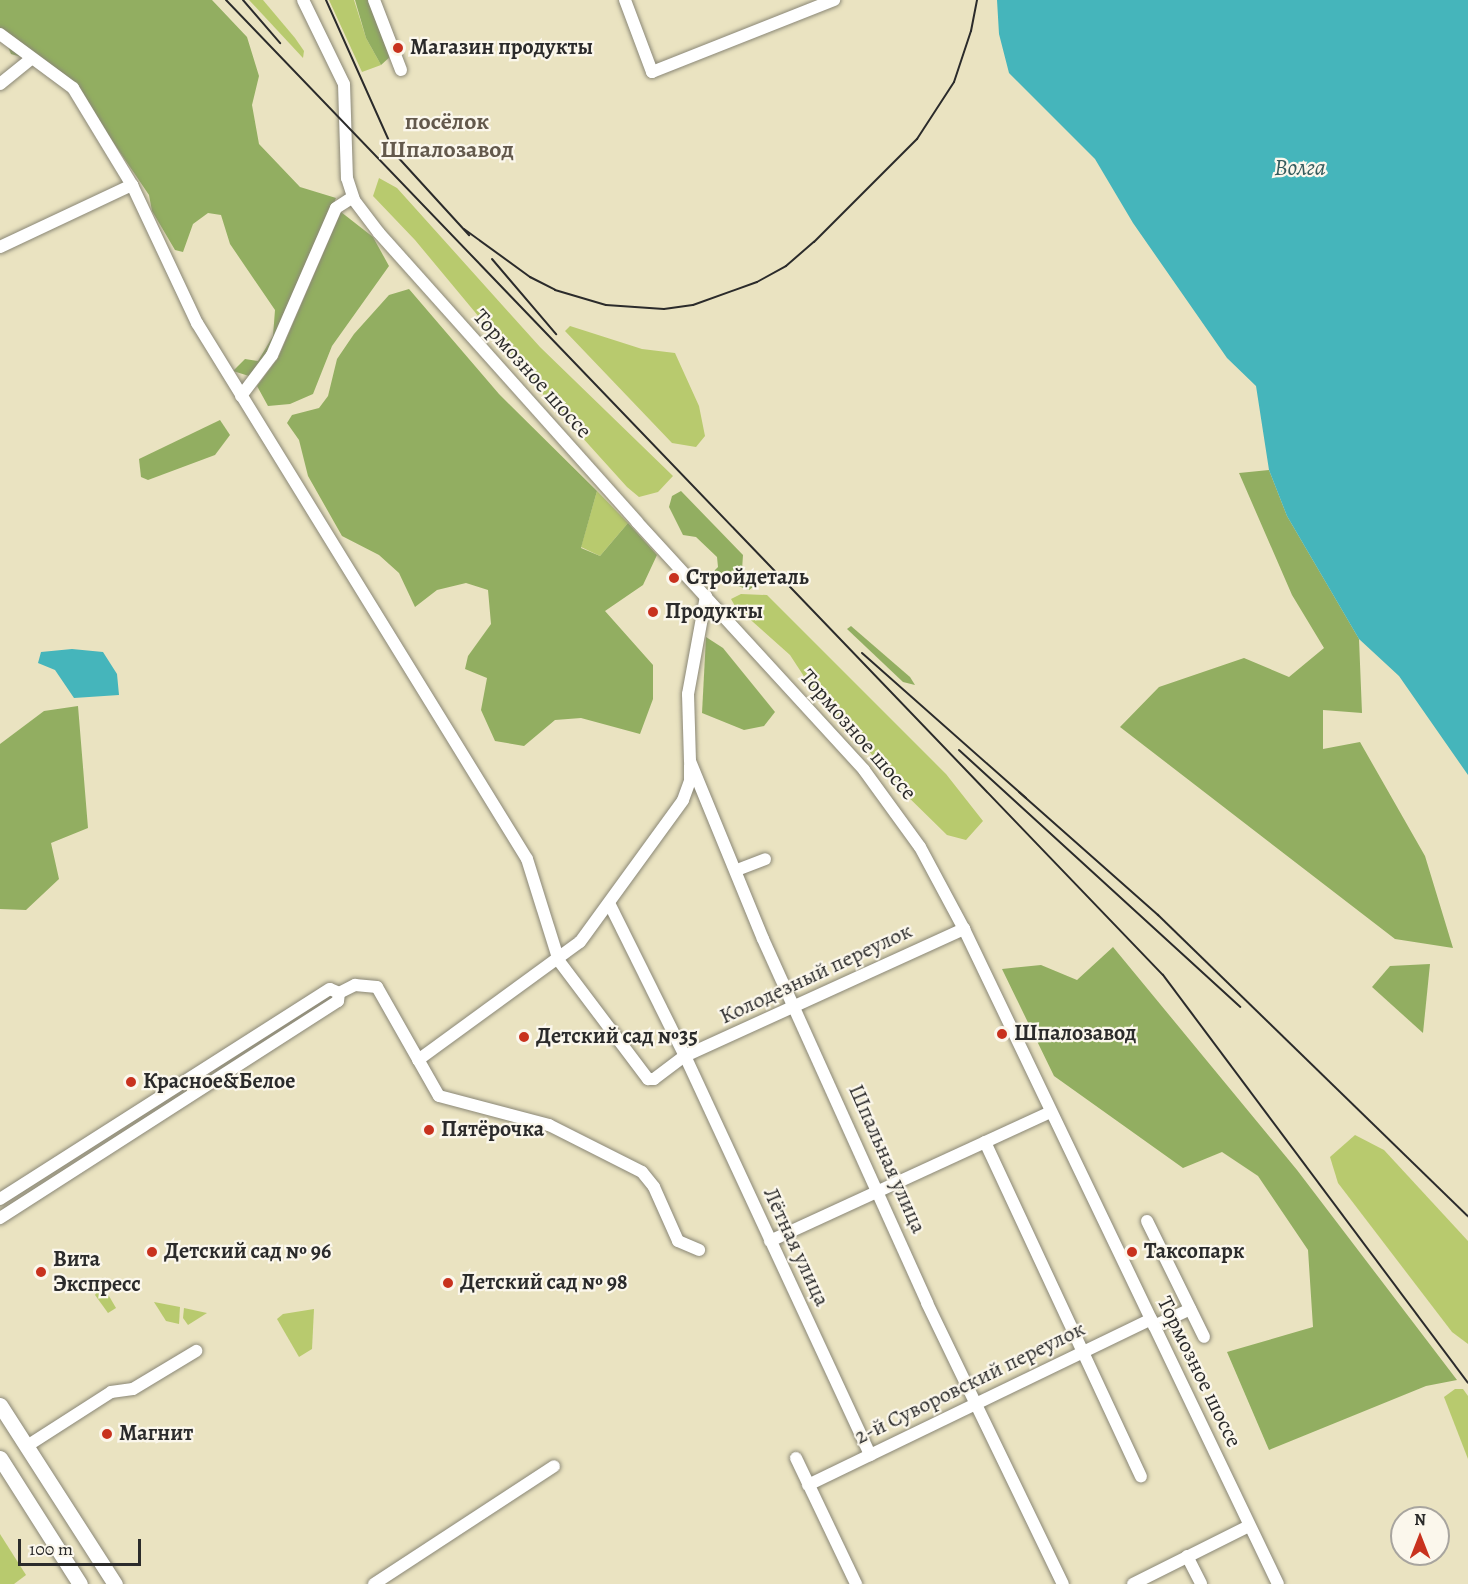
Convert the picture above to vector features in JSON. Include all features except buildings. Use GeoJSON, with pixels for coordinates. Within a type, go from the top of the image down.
{"type":"FeatureCollection","features":[{"type":"Feature","properties":{"kind":"main road"},"geometry":{"type":"LineString","coordinates":[[0,1405],[115,1584]]}},
{"type":"Feature","properties":{"kind":"main road"},"geometry":{"type":"LineString","coordinates":[[0,1458],[80,1584]]}},
{"type":"Feature","properties":{"kind":"street","name":"Тормозное шоссе"},"geometry":{"type":"LineString","coordinates":[[303,0],[344,84],[347,178],[353,197],[379,233],[883,792],[920,847],[964,929],[1278,1584]]}},
{"type":"Feature","properties":{"kind":"street"},"geometry":{"type":"LineString","coordinates":[[374,0],[401,70]]}},
{"type":"Feature","properties":{"kind":"street"},"geometry":{"type":"LineString","coordinates":[[625,0],[652,72],[834,0]]}},
{"type":"Feature","properties":{"kind":"street"},"geometry":{"type":"LineString","coordinates":[[0,34],[30,60],[73,88],[132,185],[196,323],[495,802],[527,859],[560,961]]}},
{"type":"Feature","properties":{"kind":"street"},"geometry":{"type":"LineString","coordinates":[[0,84],[30,60]]}},
{"type":"Feature","properties":{"kind":"street"},"geometry":{"type":"LineString","coordinates":[[0,247],[132,185]]}},
{"type":"Feature","properties":{"kind":"street"},"geometry":{"type":"LineString","coordinates":[[241,396],[272,355],[336,208],[353,197]]}},
{"type":"Feature","properties":{"kind":"street","name":"Шпальная улица"},"geometry":{"type":"LineString","coordinates":[[706,596],[688,694],[690,761],[795,1008],[879,1191],[927,1303],[979,1404],[1064,1584]]}},
{"type":"Feature","properties":{"kind":"street"},"geometry":{"type":"LineString","coordinates":[[418,1060],[560,961],[610,905],[683,800],[690,780],[690,761]]}},
{"type":"Feature","properties":{"kind":"street"},"geometry":{"type":"LineString","coordinates":[[737,870],[765,859]]}},
{"type":"Feature","properties":{"kind":"street","name":"Лётная улица"},"geometry":{"type":"LineString","coordinates":[[610,905],[685,1056],[870,1455]]}},
{"type":"Feature","properties":{"kind":"street","name":"Колодезный переулок"},"geometry":{"type":"LineString","coordinates":[[560,961],[648,1078],[654,1079],[685,1056],[795,1008],[964,929]]}},
{"type":"Feature","properties":{"kind":"street"},"geometry":{"type":"LineString","coordinates":[[339,993],[355,985],[377,987],[440,1096],[549,1125],[642,1172],[654,1187],[679,1243],[699,1250]]}},
{"type":"Feature","properties":{"kind":"street"},"geometry":{"type":"LineString","coordinates":[[0,1199],[330,989],[339,993]]}},
{"type":"Feature","properties":{"kind":"street"},"geometry":{"type":"LineString","coordinates":[[0,1218],[338,1001],[339,993]]}},
{"type":"Feature","properties":{"kind":"street"},"geometry":{"type":"LineString","coordinates":[[770,1241],[1051,1112]]}},
{"type":"Feature","properties":{"kind":"street"},"geometry":{"type":"LineString","coordinates":[[984,1142],[1141,1476]]}},
{"type":"Feature","properties":{"kind":"street"},"geometry":{"type":"LineString","coordinates":[[1147,1221],[1204,1337]]}},
{"type":"Feature","properties":{"kind":"street","name":"2-й Суворовский переулок"},"geometry":{"type":"LineString","coordinates":[[808,1485],[1084,1352],[1152,1322],[1190,1309]]}},
{"type":"Feature","properties":{"kind":"street"},"geometry":{"type":"LineString","coordinates":[[27,1446],[111,1392],[134,1389],[196,1351]]}},
{"type":"Feature","properties":{"kind":"street"},"geometry":{"type":"LineString","coordinates":[[796,1458],[856,1584]]}},
{"type":"Feature","properties":{"kind":"street"},"geometry":{"type":"LineString","coordinates":[[374,1584],[554,1466]]}},
{"type":"Feature","properties":{"kind":"street"},"geometry":{"type":"LineString","coordinates":[[1133,1584],[1249,1526]]}},
{"type":"Feature","properties":{"kind":"street"},"geometry":{"type":"LineString","coordinates":[[1187,1556],[1201,1584]]}},
{"type":"Feature","properties":{"kind":"green space"},"geometry":{"type":"Polygon","coordinates":[[[0,0],[212,0],[247,37],[259,76],[252,105],[259,144],[300,187],[336,198],[278,337],[249,376],[233,371],[245,359],[258,361],[273,336],[275,310],[230,244],[221,215],[208,213],[193,224],[183,252],[175,250],[152,211],[149,195],[75,86],[39,62],[11,54],[0,29],[0,0]]]}},
{"type":"Feature","properties":{"kind":"green space"},"geometry":{"type":"Polygon","coordinates":[[[249,0],[263,0],[304,51],[303,58],[249,0]]]}},
{"type":"Feature","properties":{"kind":"green space"},"geometry":{"type":"Polygon","coordinates":[[[329,0],[354,0],[366,38],[381,65],[362,72],[329,0]]]}},
{"type":"Feature","properties":{"kind":"green space"},"geometry":{"type":"Polygon","coordinates":[[[355,0],[370,0],[391,56],[381,65],[366,38],[355,0]]]}},
{"type":"Feature","properties":{"kind":"green space"},"geometry":{"type":"Polygon","coordinates":[[[379,178],[397,188],[540,347],[673,476],[658,492],[639,497],[627,487],[543,394],[415,240],[373,196],[379,178]]]}},
{"type":"Feature","properties":{"kind":"green space"},"geometry":{"type":"Polygon","coordinates":[[[341,212],[373,237],[389,266],[332,346],[313,394],[290,404],[268,406],[257,386],[278,358],[341,212]]]}},
{"type":"Feature","properties":{"kind":"green space"},"geometry":{"type":"Polygon","coordinates":[[[409,289],[499,394],[597,491],[581,548],[600,556],[628,523],[657,555],[643,585],[605,611],[653,665],[653,699],[640,734],[581,718],[555,720],[524,746],[495,741],[481,710],[487,678],[465,669],[468,656],[491,624],[488,590],[466,583],[437,590],[415,607],[399,573],[379,555],[342,536],[308,476],[299,440],[287,423],[292,415],[319,408],[328,396],[337,359],[354,334],[389,295],[409,289]]]}},
{"type":"Feature","properties":{"kind":"green space"},"geometry":{"type":"Polygon","coordinates":[[[570,326],[642,349],[675,353],[699,406],[705,436],[696,447],[672,443],[565,331],[570,326]]]}},
{"type":"Feature","properties":{"kind":"green space"},"geometry":{"type":"Polygon","coordinates":[[[220,420],[230,435],[215,455],[148,480],[141,477],[139,459],[220,420]]]}},
{"type":"Feature","properties":{"kind":"green space"},"geometry":{"type":"Polygon","coordinates":[[[1269,470],[1287,516],[1359,639],[1362,713],[1323,710],[1323,749],[1360,742],[1425,856],[1453,948],[1395,939],[1120,727],[1159,687],[1244,658],[1289,677],[1324,648],[1292,595],[1239,473],[1269,470]]]}},
{"type":"Feature","properties":{"kind":"green space"},"geometry":{"type":"Polygon","coordinates":[[[597,491],[628,523],[600,556],[581,547],[597,491]]]}},
{"type":"Feature","properties":{"kind":"green space"},"geometry":{"type":"Polygon","coordinates":[[[681,491],[743,555],[742,570],[753,587],[749,590],[738,586],[731,575],[710,581],[710,575],[718,567],[717,557],[696,537],[683,535],[669,507],[672,496],[681,491]]]}},
{"type":"Feature","properties":{"kind":"green space"},"geometry":{"type":"Polygon","coordinates":[[[741,594],[767,595],[946,774],[983,821],[966,840],[947,835],[897,786],[848,725],[822,704],[790,655],[735,606],[731,599],[741,594]]]}},
{"type":"Feature","properties":{"kind":"green space"},"geometry":{"type":"Polygon","coordinates":[[[851,626],[910,677],[915,685],[903,682],[847,629],[851,626]]]}},
{"type":"Feature","properties":{"kind":"green space"},"geometry":{"type":"Polygon","coordinates":[[[706,637],[723,648],[775,712],[764,726],[744,730],[702,713],[706,637]]]}},
{"type":"Feature","properties":{"kind":"green space"},"geometry":{"type":"Polygon","coordinates":[[[78,706],[88,828],[51,843],[59,879],[26,910],[0,909],[0,744],[44,711],[78,706]]]}},
{"type":"Feature","properties":{"kind":"green space"},"geometry":{"type":"Polygon","coordinates":[[[1113,947],[1297,1170],[1457,1380],[1426,1386],[1269,1450],[1227,1352],[1313,1327],[1308,1250],[1258,1176],[1222,1152],[1183,1168],[1054,1076],[1002,969],[1041,965],[1077,980],[1113,947]]]}},
{"type":"Feature","properties":{"kind":"green space"},"geometry":{"type":"Polygon","coordinates":[[[1430,964],[1423,1033],[1372,987],[1390,966],[1430,964]]]}},
{"type":"Feature","properties":{"kind":"green space"},"geometry":{"type":"Polygon","coordinates":[[[1355,1135],[1384,1150],[1468,1241],[1468,1344],[1452,1332],[1338,1183],[1330,1157],[1355,1135]]]}},
{"type":"Feature","properties":{"kind":"green space"},"geometry":{"type":"Polygon","coordinates":[[[102,1284],[116,1308],[108,1313],[95,1295],[102,1284]]]}},
{"type":"Feature","properties":{"kind":"green space"},"geometry":{"type":"Polygon","coordinates":[[[154,1302],[180,1307],[179,1324],[166,1321],[154,1302]]]}},
{"type":"Feature","properties":{"kind":"green space"},"geometry":{"type":"Polygon","coordinates":[[[184,1308],[207,1313],[188,1325],[183,1318],[184,1308]]]}},
{"type":"Feature","properties":{"kind":"green space"},"geometry":{"type":"Polygon","coordinates":[[[314,1309],[312,1349],[299,1357],[277,1319],[283,1314],[314,1309]]]}},
{"type":"Feature","properties":{"kind":"green space"},"geometry":{"type":"Polygon","coordinates":[[[1455,1389],[1463,1389],[1468,1396],[1468,1459],[1444,1397],[1455,1389]]]}},
{"type":"Feature","properties":{"kind":"green space"},"geometry":{"type":"Polygon","coordinates":[[[0,1534],[26,1575],[14,1584],[0,1584],[0,1534]]]}},
{"type":"Feature","properties":{"kind":"water","name":"Волга"},"geometry":{"type":"Polygon","coordinates":[[[997,0],[1468,0],[1468,775],[1399,676],[1359,639],[1287,516],[1269,470],[1256,386],[1227,358],[1133,223],[1095,159],[1009,73],[999,34],[997,0]]]}},
{"type":"Feature","properties":{"kind":"water"},"geometry":{"type":"Polygon","coordinates":[[[72,649],[103,652],[117,674],[119,695],[74,698],[55,670],[38,663],[41,652],[72,649]]]}},
{"type":"Feature","properties":{"kind":"railway"},"geometry":{"type":"LineString","coordinates":[[226,0],[1163,975],[1468,1383]]}},
{"type":"Feature","properties":{"kind":"railway"},"geometry":{"type":"LineString","coordinates":[[243,0],[280,43]]}},
{"type":"Feature","properties":{"kind":"railway"},"geometry":{"type":"LineString","coordinates":[[326,0],[395,154],[469,235]]}},
{"type":"Feature","properties":{"kind":"railway"},"geometry":{"type":"LineString","coordinates":[[464,229],[530,277],[555,290],[606,305],[664,309],[693,305],[757,282],[786,266],[814,242],[917,139],[954,82],[971,31],[977,0]]}},
{"type":"Feature","properties":{"kind":"railway"},"geometry":{"type":"LineString","coordinates":[[492,259],[556,334]]}},
{"type":"Feature","properties":{"kind":"railway"},"geometry":{"type":"LineString","coordinates":[[862,653],[1026,798]]}},
{"type":"Feature","properties":{"kind":"railway"},"geometry":{"type":"LineString","coordinates":[[959,750],[1240,1007]]}},
{"type":"Feature","properties":{"kind":"railway"},"geometry":{"type":"LineString","coordinates":[[1019,792],[1158,915],[1468,1216]]}},
{"type":"Feature","properties":{"kind":"place","name":"Магазин продукты"},"geometry":{"type":"Point","coordinates":[398,48]}},
{"type":"Feature","properties":{"kind":"place","name":"Стройдеталь"},"geometry":{"type":"Point","coordinates":[674,578]}},
{"type":"Feature","properties":{"kind":"place","name":"Продукты"},"geometry":{"type":"Point","coordinates":[653,612]}},
{"type":"Feature","properties":{"kind":"place","name":"Шпалозавод"},"geometry":{"type":"Point","coordinates":[1002,1034]}},
{"type":"Feature","properties":{"kind":"place","name":"Детский сад №35"},"geometry":{"type":"Point","coordinates":[524,1037]}},
{"type":"Feature","properties":{"kind":"place","name":"Красное&Белое"},"geometry":{"type":"Point","coordinates":[131,1082]}},
{"type":"Feature","properties":{"kind":"place","name":"Пятёрочка"},"geometry":{"type":"Point","coordinates":[429,1130]}},
{"type":"Feature","properties":{"kind":"place","name":"Детский сад № 96"},"geometry":{"type":"Point","coordinates":[152,1252]}},
{"type":"Feature","properties":{"kind":"place","name":"Таксопарк"},"geometry":{"type":"Point","coordinates":[1132,1252]}},
{"type":"Feature","properties":{"kind":"place","name":"Вита Экспресс"},"geometry":{"type":"Point","coordinates":[41,1272]}},
{"type":"Feature","properties":{"kind":"place","name":"Детский сад № 98"},"geometry":{"type":"Point","coordinates":[448,1283]}},
{"type":"Feature","properties":{"kind":"place","name":"Магнит"},"geometry":{"type":"Point","coordinates":[107,1434]}},
{"type":"Feature","properties":{"kind":"district","name":"посёлок Шпалозавод"},"geometry":{"type":"Point","coordinates":[447,136]}}]}
